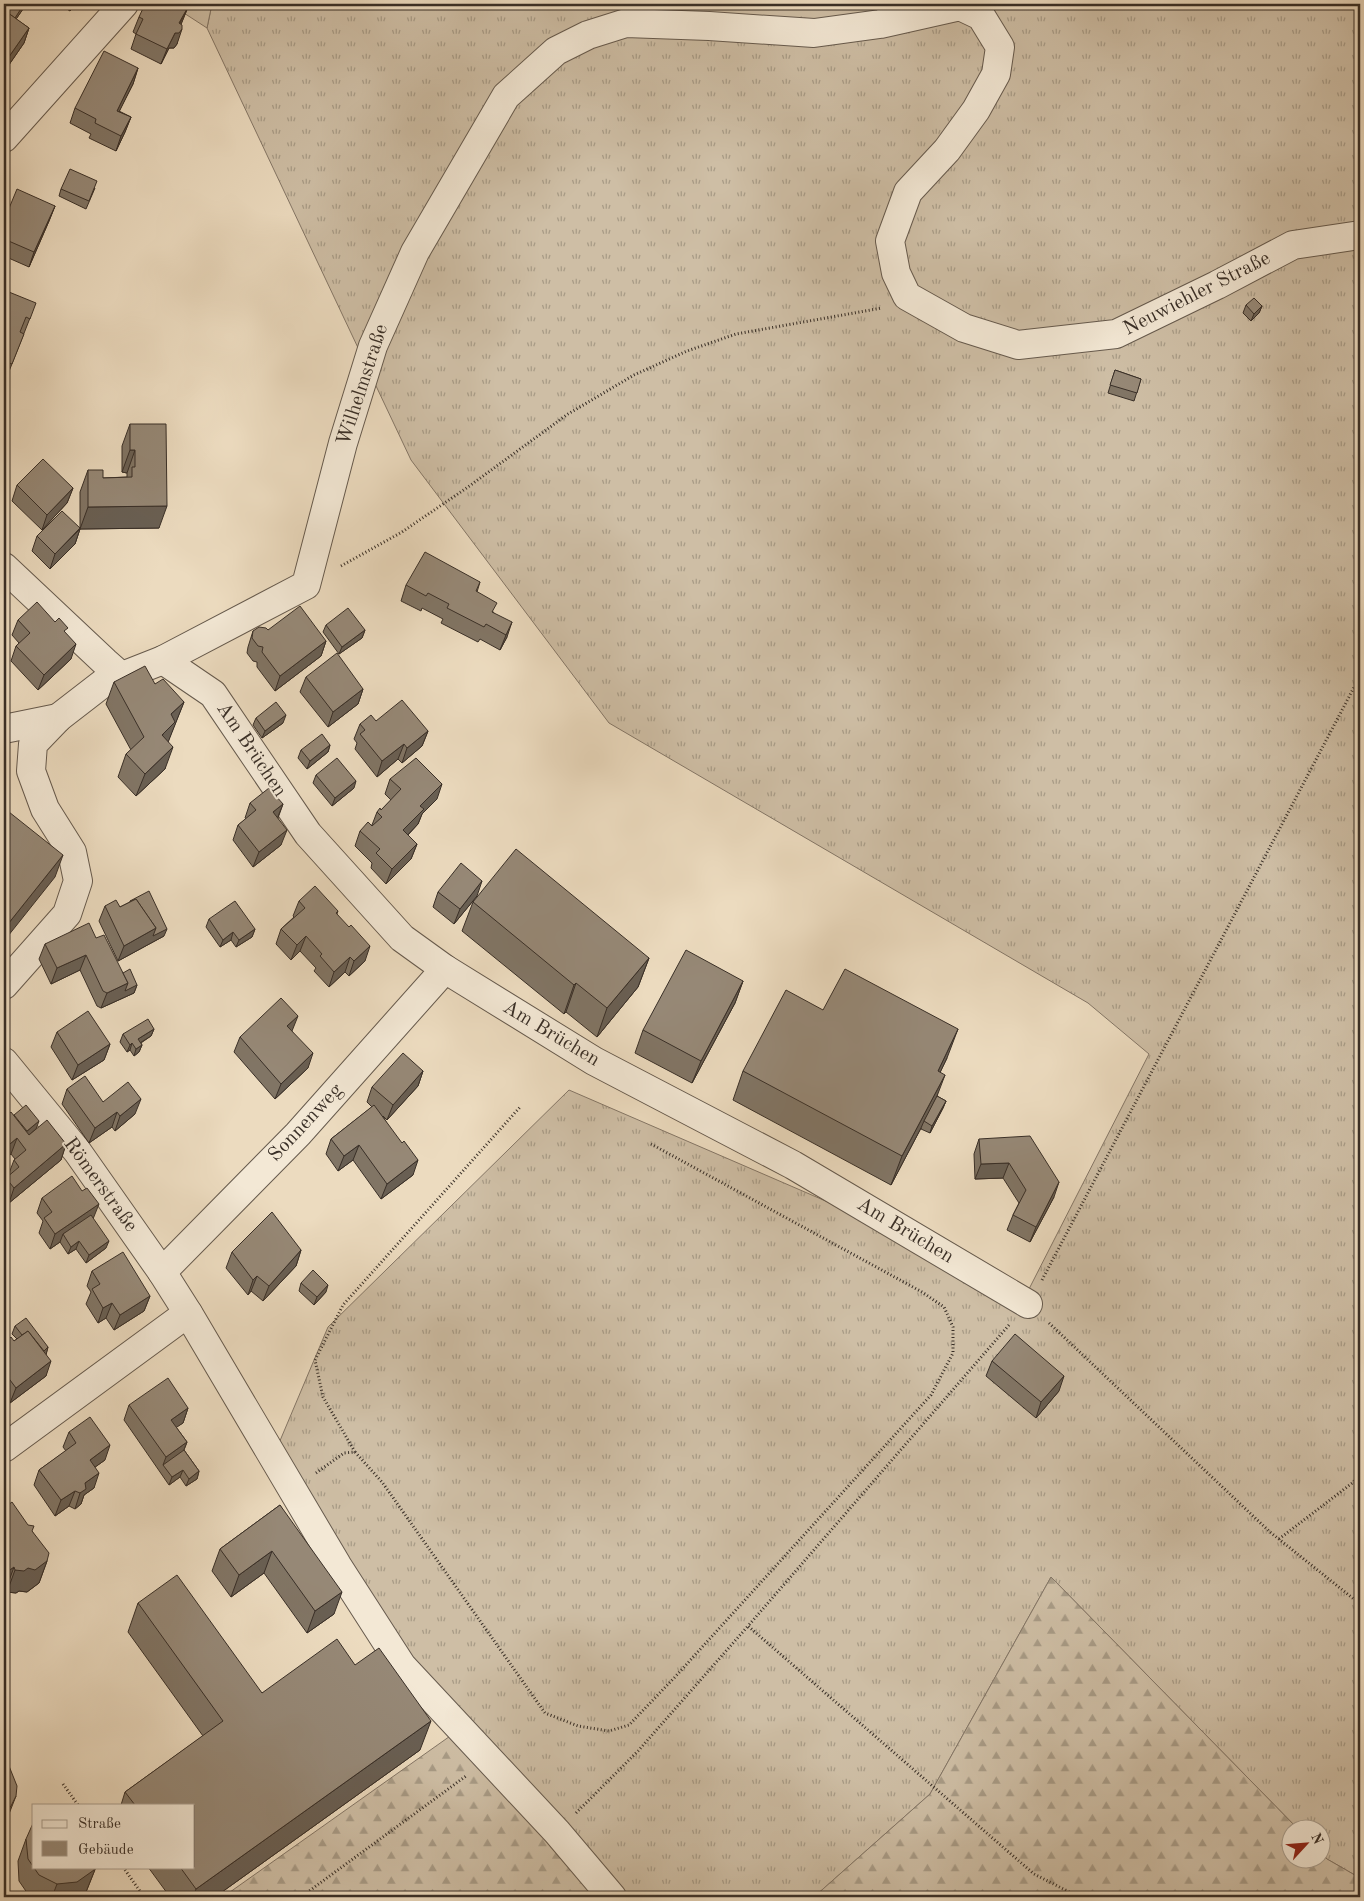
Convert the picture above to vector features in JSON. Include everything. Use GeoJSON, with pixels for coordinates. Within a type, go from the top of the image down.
{"type":"FeatureCollection","features":[{"type":"Feature","properties":{"kind":"street"},"geometry":{"type":"LineString","coordinates":[[4,138],[124,4]]}},
{"type":"Feature","properties":{"kind":"street","name":"Wilhelmstraße"},"geometry":{"type":"LineString","coordinates":[[306,585],[343,443],[372,346],[415,252],[506,96],[556,51],[588,35],[626,23],[814,33],[880,24],[960,6],[981,16],[1000,47],[996,74],[976,110],[952,143],[908,192],[890,241],[896,273],[907,296]]}},
{"type":"Feature","properties":{"kind":"street","name":"Neuwiehler Straße"},"geometry":{"type":"LineString","coordinates":[[907,296],[964,328],[1018,345],[1116,334],[1217,285],[1292,245],[1360,235]]}},
{"type":"Feature","properties":{"kind":"street"},"geometry":{"type":"LineString","coordinates":[[4,567],[122,677]]}},
{"type":"Feature","properties":{"kind":"street"},"geometry":{"type":"LineString","coordinates":[[4,985],[66,914],[78,881],[72,852],[45,809],[31,771],[33,744],[58,718],[102,684],[162,660],[306,585]]}},
{"type":"Feature","properties":{"kind":"street","name":"Am Brüchen"},"geometry":{"type":"LineString","coordinates":[[162,660],[213,694],[308,834],[402,938],[444,969],[594,1061],[793,1165],[1028,1304]]}},
{"type":"Feature","properties":{"kind":"street"},"geometry":{"type":"LineString","coordinates":[[4,729],[58,718]]}},
{"type":"Feature","properties":{"kind":"street","name":"Sonnenweg"},"geometry":{"type":"LineString","coordinates":[[162,1272],[298,1134],[444,969]]}},
{"type":"Feature","properties":{"kind":"street","name":"Römerstraße"},"geometry":{"type":"LineString","coordinates":[[4,1062],[77,1151],[162,1272],[337,1565],[402,1666],[557,1832],[612,1897]]}},
{"type":"Feature","properties":{"kind":"street"},"geometry":{"type":"LineString","coordinates":[[4,1448],[188,1313]]}},
{"type":"Feature","properties":{"kind":"path"},"geometry":{"type":"LineString","coordinates":[[306,585],[402,532],[468,487],[568,414],[634,375],[687,351],[736,334],[892,306],[907,296]]}},
{"type":"Feature","properties":{"kind":"path"},"geometry":{"type":"LineString","coordinates":[[557,1832],[638,1751],[1028,1304],[1360,676]]}},
{"type":"Feature","properties":{"kind":"path"},"geometry":{"type":"LineString","coordinates":[[522,1106],[343,1305],[316,1360],[323,1398],[355,1452],[382,1482],[545,1713],[578,1726],[609,1731],[629,1725],[675,1677],[931,1395],[953,1353],[952,1327],[944,1307],[922,1292],[651,1144]]}},
{"type":"Feature","properties":{"kind":"path"},"geometry":{"type":"LineString","coordinates":[[1028,1304],[1279,1539],[1360,1604]]}},
{"type":"Feature","properties":{"kind":"path"},"geometry":{"type":"LineString","coordinates":[[292,1489],[344,1454],[355,1452]]}},
{"type":"Feature","properties":{"kind":"path"},"geometry":{"type":"LineString","coordinates":[[1279,1539],[1360,1477]]}},
{"type":"Feature","properties":{"kind":"path"},"geometry":{"type":"LineString","coordinates":[[748,1626],[1034,1874],[1079,1897]]}},
{"type":"Feature","properties":{"kind":"path"},"geometry":{"type":"LineString","coordinates":[[301,1897],[489,1759]]}},
{"type":"Feature","properties":{"kind":"path"},"geometry":{"type":"LineString","coordinates":[[63,1784],[77,1804]]}},
{"type":"Feature","properties":{"kind":"path"},"geometry":{"type":"LineString","coordinates":[[124,1868],[144,1897]]}},
{"type":"Feature","properties":{"kind":"green space"},"geometry":{"type":"Polygon","coordinates":[[[170,4],[212,4],[207,28],[170,4]]]}},
{"type":"Feature","properties":{"kind":"green space"},"geometry":{"type":"Polygon","coordinates":[[[212,4],[1360,4],[1360,1878],[1332,1862],[1332,1818],[1287,1818],[1051,1577],[930,1794],[814,1897],[608,1897],[453,1734],[271,1462],[328,1327],[569,1090],[1029,1289],[1149,1054],[1088,1003],[609,723],[411,460],[207,28],[212,4]]]}},
{"type":"Feature","properties":{"kind":"green space"},"geometry":{"type":"Polygon","coordinates":[[[1051,1577],[1287,1818],[1282,1818],[1282,1868],[1332,1868],[1332,1862],[1360,1878],[1360,1897],[814,1897],[930,1794],[1051,1577]]]}},
{"type":"Feature","properties":{"kind":"green space"},"geometry":{"type":"Polygon","coordinates":[[[453,1734],[608,1897],[223,1897],[453,1734]]]}},
{"type":"Feature","properties":{"kind":"building"},"geometry":{"type":"Polygon","coordinates":[[[4,4],[24,4],[15,18],[4,10],[4,4]]]}},
{"type":"Feature","properties":{"kind":"building"},"geometry":{"type":"Polygon","coordinates":[[[145,4],[150,6],[151,4],[181,4],[188,7],[179,23],[182,25],[182,29],[179,33],[175,33],[167,49],[136,34],[143,19],[139,17],[145,4]]]}},
{"type":"Feature","properties":{"kind":"building"},"geometry":{"type":"Polygon","coordinates":[[[4,10],[29,28],[6,61],[4,59],[4,10]]]}},
{"type":"Feature","properties":{"kind":"building"},"geometry":{"type":"Polygon","coordinates":[[[104,51],[138,68],[117,111],[131,117],[121,136],[95,123],[96,119],[75,108],[104,51]]]}},
{"type":"Feature","properties":{"kind":"building"},"geometry":{"type":"Polygon","coordinates":[[[70,169],[97,181],[89,201],[61,189],[70,169]]]}},
{"type":"Feature","properties":{"kind":"building"},"geometry":{"type":"Polygon","coordinates":[[[17,189],[55,206],[34,252],[4,239],[4,218],[17,189]]]}},
{"type":"Feature","properties":{"kind":"building"},"geometry":{"type":"Polygon","coordinates":[[[4,290],[36,303],[30,319],[26,317],[20,332],[24,334],[12,364],[4,361],[4,290]]]}},
{"type":"Feature","properties":{"kind":"building"},"geometry":{"type":"Polygon","coordinates":[[[1254,298],[1262,306],[1254,314],[1246,305],[1254,298]]]}},
{"type":"Feature","properties":{"kind":"building"},"geometry":{"type":"Polygon","coordinates":[[[1115,370],[1141,379],[1137,393],[1110,385],[1115,370]]]}},
{"type":"Feature","properties":{"kind":"building"},"geometry":{"type":"Polygon","coordinates":[[[130,424],[166,424],[167,506],[88,507],[88,470],[103,470],[103,478],[132,477],[132,467],[135,467],[135,450],[130,450],[130,424]]]}},
{"type":"Feature","properties":{"kind":"building"},"geometry":{"type":"Polygon","coordinates":[[[43,459],[73,488],[47,515],[17,485],[43,459]]]}},
{"type":"Feature","properties":{"kind":"building"},"geometry":{"type":"Polygon","coordinates":[[[62,511],[80,528],[55,554],[37,536],[62,511]]]}},
{"type":"Feature","properties":{"kind":"building"},"geometry":{"type":"Polygon","coordinates":[[[425,552],[480,582],[476,591],[497,603],[492,612],[512,622],[506,635],[486,624],[484,627],[447,608],[449,604],[428,593],[426,596],[406,585],[425,552]]]}},
{"type":"Feature","properties":{"kind":"building"},"geometry":{"type":"Polygon","coordinates":[[[37,602],[55,622],[59,618],[68,628],[64,631],[76,644],[44,675],[16,646],[30,633],[18,620],[37,602]]]}},
{"type":"Feature","properties":{"kind":"building"},"geometry":{"type":"Polygon","coordinates":[[[300,606],[326,641],[280,676],[262,652],[263,647],[258,646],[252,638],[253,631],[259,627],[268,630],[300,606]]]}},
{"type":"Feature","properties":{"kind":"building"},"geometry":{"type":"Polygon","coordinates":[[[348,608],[365,630],[342,647],[326,625],[348,608]]]}},
{"type":"Feature","properties":{"kind":"building"},"geometry":{"type":"Polygon","coordinates":[[[337,653],[363,689],[333,712],[306,677],[337,653]]]}},
{"type":"Feature","properties":{"kind":"building"},"geometry":{"type":"Polygon","coordinates":[[[145,666],[155,684],[163,679],[184,702],[171,714],[175,722],[162,735],[173,747],[145,774],[126,754],[144,737],[114,682],[145,666]]]}},
{"type":"Feature","properties":{"kind":"building"},"geometry":{"type":"Polygon","coordinates":[[[402,700],[428,731],[407,748],[404,744],[382,761],[360,734],[365,730],[360,724],[371,715],[376,721],[402,700]]]}},
{"type":"Feature","properties":{"kind":"building"},"geometry":{"type":"Polygon","coordinates":[[[276,702],[286,715],[265,731],[256,718],[276,702]]]}},
{"type":"Feature","properties":{"kind":"building"},"geometry":{"type":"Polygon","coordinates":[[[322,734],[330,745],[310,761],[301,750],[322,734]]]}},
{"type":"Feature","properties":{"kind":"building"},"geometry":{"type":"Polygon","coordinates":[[[337,758],[356,781],[335,798],[316,775],[337,758]]]}},
{"type":"Feature","properties":{"kind":"building"},"geometry":{"type":"Polygon","coordinates":[[[416,758],[442,784],[420,806],[424,809],[403,830],[417,844],[392,869],[376,853],[380,849],[360,831],[368,822],[372,826],[382,817],[377,812],[401,789],[390,779],[416,758]]]}},
{"type":"Feature","properties":{"kind":"building"},"geometry":{"type":"Polygon","coordinates":[[[269,788],[283,804],[273,812],[287,830],[259,852],[238,825],[256,810],[250,803],[269,788]]]}},
{"type":"Feature","properties":{"kind":"building"},"geometry":{"type":"Polygon","coordinates":[[[9,812],[63,855],[4,929],[4,818],[9,812]]]}},
{"type":"Feature","properties":{"kind":"building"},"geometry":{"type":"Polygon","coordinates":[[[516,849],[649,958],[607,1008],[576,983],[574,985],[473,902],[516,849]]]}},
{"type":"Feature","properties":{"kind":"building"},"geometry":{"type":"Polygon","coordinates":[[[461,863],[482,881],[460,909],[438,892],[461,863]]]}},
{"type":"Feature","properties":{"kind":"building"},"geometry":{"type":"Polygon","coordinates":[[[315,886],[338,911],[336,913],[349,927],[351,925],[370,946],[354,961],[350,957],[334,972],[320,956],[322,954],[306,936],[297,945],[281,929],[305,908],[299,901],[315,886]]]}},
{"type":"Feature","properties":{"kind":"building"},"geometry":{"type":"Polygon","coordinates":[[[149,891],[167,929],[153,936],[156,928],[136,899],[130,901],[149,891]]]}},
{"type":"Feature","properties":{"kind":"building"},"geometry":{"type":"Polygon","coordinates":[[[136,899],[156,928],[124,946],[105,906],[116,900],[120,907],[136,899]]]}},
{"type":"Feature","properties":{"kind":"building"},"geometry":{"type":"Polygon","coordinates":[[[235,901],[255,929],[239,940],[233,932],[223,940],[209,919],[235,901]]]}},
{"type":"Feature","properties":{"kind":"building"},"geometry":{"type":"Polygon","coordinates":[[[89,923],[96,938],[104,935],[128,983],[107,993],[103,991],[86,955],[57,968],[45,944],[89,923]]]}},
{"type":"Feature","properties":{"kind":"building"},"geometry":{"type":"Polygon","coordinates":[[[686,950],[743,981],[701,1061],[643,1030],[686,950]]]}},
{"type":"Feature","properties":{"kind":"building"},"geometry":{"type":"Polygon","coordinates":[[[130,969],[137,985],[125,991],[128,983],[123,973],[130,969]]]}},
{"type":"Feature","properties":{"kind":"building"},"geometry":{"type":"Polygon","coordinates":[[[845,969],[958,1029],[938,1071],[945,1075],[902,1156],[743,1071],[786,990],[823,1010],[845,969]]]}},
{"type":"Feature","properties":{"kind":"building"},"geometry":{"type":"Polygon","coordinates":[[[281,998],[298,1016],[287,1026],[313,1053],[281,1084],[240,1037],[281,998]]]}},
{"type":"Feature","properties":{"kind":"building"},"geometry":{"type":"Polygon","coordinates":[[[88,1011],[110,1044],[78,1065],[57,1032],[88,1011]]]}},
{"type":"Feature","properties":{"kind":"building"},"geometry":{"type":"Polygon","coordinates":[[[148,1019],[154,1029],[138,1039],[142,1045],[136,1049],[132,1043],[130,1045],[123,1034],[148,1019]]]}},
{"type":"Feature","properties":{"kind":"building"},"geometry":{"type":"Polygon","coordinates":[[[403,1053],[423,1071],[393,1105],[372,1087],[403,1053]]]}},
{"type":"Feature","properties":{"kind":"building"},"geometry":{"type":"Polygon","coordinates":[[[85,1076],[103,1102],[128,1082],[141,1099],[120,1116],[117,1112],[95,1128],[67,1089],[85,1076]]]}},
{"type":"Feature","properties":{"kind":"building"},"geometry":{"type":"Polygon","coordinates":[[[937,1096],[946,1101],[932,1126],[924,1121],[937,1096]]]}},
{"type":"Feature","properties":{"kind":"building"},"geometry":{"type":"Polygon","coordinates":[[[26,1105],[39,1121],[27,1131],[14,1115],[26,1105]]]}},
{"type":"Feature","properties":{"kind":"building"},"geometry":{"type":"Polygon","coordinates":[[[374,1105],[402,1143],[404,1141],[418,1160],[387,1184],[359,1145],[344,1156],[331,1139],[374,1105]]]}},
{"type":"Feature","properties":{"kind":"building"},"geometry":{"type":"Polygon","coordinates":[[[11,1112],[29,1135],[47,1120],[66,1144],[14,1188],[6,1178],[19,1167],[14,1160],[26,1150],[17,1138],[4,1149],[4,1118],[11,1112]]]}},
{"type":"Feature","properties":{"kind":"building"},"geometry":{"type":"Polygon","coordinates":[[[1030,1136],[1059,1182],[1036,1227],[1013,1215],[1026,1190],[1009,1163],[981,1164],[979,1139],[1030,1136]]]}},
{"type":"Feature","properties":{"kind":"building"},"geometry":{"type":"Polygon","coordinates":[[[72,1176],[82,1191],[87,1188],[99,1204],[55,1234],[44,1218],[52,1212],[42,1198],[72,1176]]]}},
{"type":"Feature","properties":{"kind":"building"},"geometry":{"type":"Polygon","coordinates":[[[272,1212],[301,1250],[269,1286],[257,1276],[253,1280],[232,1252],[272,1212]]]}},
{"type":"Feature","properties":{"kind":"building"},"geometry":{"type":"Polygon","coordinates":[[[91,1215],[109,1241],[89,1255],[79,1241],[71,1247],[63,1234],[91,1215]]]}},
{"type":"Feature","properties":{"kind":"building"},"geometry":{"type":"Polygon","coordinates":[[[123,1252],[150,1296],[120,1315],[112,1303],[103,1308],[92,1289],[100,1284],[92,1271],[123,1252]]]}},
{"type":"Feature","properties":{"kind":"building"},"geometry":{"type":"Polygon","coordinates":[[[313,1270],[328,1285],[317,1297],[301,1283],[313,1270]]]}},
{"type":"Feature","properties":{"kind":"building"},"geometry":{"type":"Polygon","coordinates":[[[26,1318],[48,1347],[44,1351],[28,1331],[22,1335],[15,1326],[26,1318]]]}},
{"type":"Feature","properties":{"kind":"building"},"geometry":{"type":"Polygon","coordinates":[[[28,1331],[51,1361],[16,1388],[4,1372],[4,1343],[11,1337],[14,1341],[28,1331]]]}},
{"type":"Feature","properties":{"kind":"building"},"geometry":{"type":"Polygon","coordinates":[[[1015,1334],[1064,1376],[1041,1402],[992,1361],[1015,1334]]]}},
{"type":"Feature","properties":{"kind":"building"},"geometry":{"type":"Polygon","coordinates":[[[168,1378],[188,1408],[171,1420],[187,1442],[166,1457],[129,1405],[168,1378]]]}},
{"type":"Feature","properties":{"kind":"building"},"geometry":{"type":"Polygon","coordinates":[[[90,1417],[110,1445],[90,1460],[99,1473],[85,1483],[86,1489],[80,1493],[75,1491],[61,1500],[39,1470],[76,1443],[69,1432],[90,1417]]]}},
{"type":"Feature","properties":{"kind":"building"},"geometry":{"type":"Polygon","coordinates":[[[184,1450],[199,1471],[189,1479],[183,1470],[172,1477],[163,1465],[184,1450]]]}},
{"type":"Feature","properties":{"kind":"building"},"geometry":{"type":"Polygon","coordinates":[[[12,1502],[28,1525],[34,1526],[32,1531],[49,1553],[47,1561],[35,1570],[28,1568],[24,1571],[15,1570],[14,1567],[4,1574],[4,1508],[12,1502]]]}},
{"type":"Feature","properties":{"kind":"building"},"geometry":{"type":"Polygon","coordinates":[[[280,1505],[342,1592],[315,1611],[272,1551],[239,1575],[220,1549],[280,1505]]]}},
{"type":"Feature","properties":{"kind":"building"},"geometry":{"type":"Polygon","coordinates":[[[177,1575],[262,1693],[337,1639],[355,1665],[379,1648],[431,1721],[196,1889],[181,1868],[195,1868],[195,1804],[134,1804],[125,1792],[223,1721],[138,1603],[177,1575]]]}},
{"type":"Feature","properties":{"kind":"building"},"geometry":{"type":"Polygon","coordinates":[[[4,1762],[9,1766],[17,1786],[16,1796],[4,1814],[4,1762]]]}},
{"type":"Feature","properties":{"kind":"building"},"geometry":{"type":"Polygon","coordinates":[[[32,1826],[32,1865],[28,1859],[26,1839],[32,1826]]]}},
{"type":"Feature","properties":{"kind":"building"},"geometry":{"type":"Polygon","coordinates":[[[34,1868],[95,1868],[77,1882],[57,1884],[39,1875],[34,1868]]]}}]}
